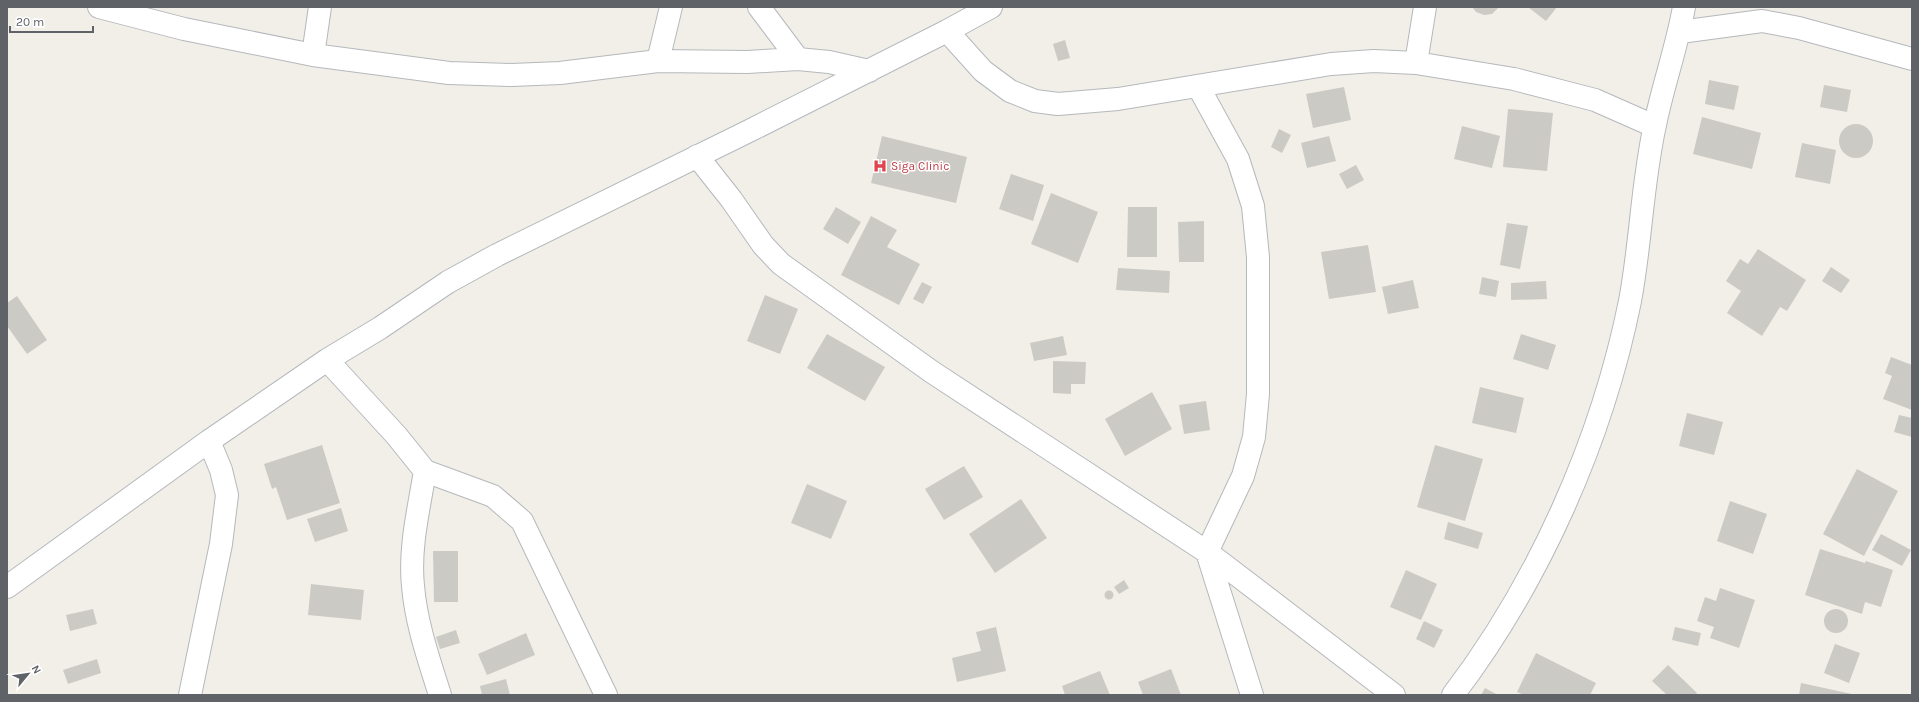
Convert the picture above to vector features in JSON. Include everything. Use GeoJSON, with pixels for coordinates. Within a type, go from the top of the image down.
{"type":"FeatureCollection","features":[{"type":"Feature","properties":{"kind":"street"},"geometry":{"type":"LineString","coordinates":[[99,7],[184,29],[313,55],[450,73],[512,75],[560,73],[658,61],[747,62],[798,59],[869,71]]}},
{"type":"Feature","properties":{"kind":"street"},"geometry":{"type":"LineString","coordinates":[[313,55],[320,7]]}},
{"type":"Feature","properties":{"kind":"street"},"geometry":{"type":"LineString","coordinates":[[658,61],[671,7]]}},
{"type":"Feature","properties":{"kind":"street"},"geometry":{"type":"LineString","coordinates":[[759,7],[798,59]]}},
{"type":"Feature","properties":{"kind":"street"},"geometry":{"type":"LineString","coordinates":[[7,587],[209,441],[327,360],[380,328],[448,282],[496,255],[869,71],[991,7]]}},
{"type":"Feature","properties":{"kind":"street"},"geometry":{"type":"LineString","coordinates":[[1416,63],[1425,7]]}},
{"type":"Feature","properties":{"kind":"street"},"geometry":{"type":"LineString","coordinates":[[1453,695],[1518,598],[1572,492],[1608,392],[1630,300],[1654,126],[1680,32],[1684,7]]}},
{"type":"Feature","properties":{"kind":"street"},"geometry":{"type":"LineString","coordinates":[[1680,32],[1758,14],[1799,28],[1912,59]]}},
{"type":"Feature","properties":{"kind":"street"},"geometry":{"type":"LineString","coordinates":[[947,31],[982,71],[1010,91],[1035,100],[1058,104],[1087,103],[1332,64],[1374,62],[1416,63],[1514,80],[1595,100],[1654,126]]}},
{"type":"Feature","properties":{"kind":"street"},"geometry":{"type":"LineString","coordinates":[[1198,86],[1238,159],[1253,206],[1258,257],[1258,394],[1254,436],[1243,476],[1207,552],[1252,695]]}},
{"type":"Feature","properties":{"kind":"street"},"geometry":{"type":"LineString","coordinates":[[697,156],[731,199],[763,245],[781,264],[932,372],[1207,552],[1394,695]]}},
{"type":"Feature","properties":{"kind":"street"},"geometry":{"type":"LineString","coordinates":[[327,360],[396,435],[425,471],[493,496],[522,521],[606,695]]}},
{"type":"Feature","properties":{"kind":"street"},"geometry":{"type":"LineString","coordinates":[[190,695],[221,544],[227,495],[221,470],[209,441]]}},
{"type":"Feature","properties":{"kind":"street"},"geometry":{"type":"LineString","coordinates":[[425,471],[413,544],[413,586],[425,648],[440,695]]}},
{"type":"Feature","properties":{"kind":"building"},"geometry":{"type":"Polygon","coordinates":[[[1472,7],[1499,7],[1492,14],[1484,15],[1476,12],[1472,7]]]}},
{"type":"Feature","properties":{"kind":"building"},"geometry":{"type":"Polygon","coordinates":[[[1528,7],[1557,7],[1546,21],[1528,7]]]}},
{"type":"Feature","properties":{"kind":"building"},"geometry":{"type":"Polygon","coordinates":[[[1065,40],[1070,58],[1058,61],[1053,44],[1065,40]]]}},
{"type":"Feature","properties":{"kind":"building"},"geometry":{"type":"Polygon","coordinates":[[[1709,80],[1739,86],[1734,110],[1705,104],[1709,80]]]}},
{"type":"Feature","properties":{"kind":"building"},"geometry":{"type":"Polygon","coordinates":[[[1824,85],[1851,90],[1847,112],[1820,107],[1824,85]]]}},
{"type":"Feature","properties":{"kind":"building"},"geometry":{"type":"Polygon","coordinates":[[[1344,87],[1351,120],[1313,128],[1306,94],[1344,87]]]}},
{"type":"Feature","properties":{"kind":"building"},"geometry":{"type":"Polygon","coordinates":[[[1508,109],[1553,113],[1547,171],[1503,167],[1508,109]]]}},
{"type":"Feature","properties":{"kind":"building"},"geometry":{"type":"Polygon","coordinates":[[[1702,117],[1761,133],[1752,169],[1693,154],[1702,117]]]}},
{"type":"Feature","properties":{"kind":"building"},"geometry":{"type":"Polygon","coordinates":[[[1853,124],[1859,124],[1863,125],[1870,131],[1873,141],[1872,148],[1866,155],[1859,158],[1853,158],[1849,157],[1842,151],[1839,144],[1839,138],[1840,134],[1846,127],[1853,124]]]}},
{"type":"Feature","properties":{"kind":"building"},"geometry":{"type":"Polygon","coordinates":[[[1462,126],[1500,136],[1492,168],[1454,159],[1462,126]]]}},
{"type":"Feature","properties":{"kind":"building"},"geometry":{"type":"Polygon","coordinates":[[[1279,129],[1291,135],[1282,153],[1271,147],[1279,129]]]}},
{"type":"Feature","properties":{"kind":"building"},"geometry":{"type":"Polygon","coordinates":[[[882,136],[967,157],[956,203],[871,183],[882,136]]]}},
{"type":"Feature","properties":{"kind":"building"},"geometry":{"type":"Polygon","coordinates":[[[1329,136],[1336,161],[1307,168],[1301,143],[1329,136]]]}},
{"type":"Feature","properties":{"kind":"building"},"geometry":{"type":"Polygon","coordinates":[[[1802,143],[1836,150],[1830,184],[1795,177],[1802,143]]]}},
{"type":"Feature","properties":{"kind":"building"},"geometry":{"type":"Polygon","coordinates":[[[1356,165],[1364,180],[1347,189],[1339,174],[1356,165]]]}},
{"type":"Feature","properties":{"kind":"building"},"geometry":{"type":"Polygon","coordinates":[[[1011,174],[1044,185],[1033,221],[999,209],[1011,174]]]}},
{"type":"Feature","properties":{"kind":"building"},"geometry":{"type":"Polygon","coordinates":[[[1051,193],[1098,212],[1078,263],[1031,244],[1051,193]]]}},
{"type":"Feature","properties":{"kind":"building"},"geometry":{"type":"Polygon","coordinates":[[[836,207],[861,222],[848,244],[823,229],[836,207]]]}},
{"type":"Feature","properties":{"kind":"building"},"geometry":{"type":"Polygon","coordinates":[[[1128,207],[1157,207],[1157,257],[1127,257],[1128,207]]]}},
{"type":"Feature","properties":{"kind":"building"},"geometry":{"type":"Polygon","coordinates":[[[871,216],[897,230],[887,247],[920,264],[899,305],[841,275],[871,216]]]}},
{"type":"Feature","properties":{"kind":"building"},"geometry":{"type":"Polygon","coordinates":[[[1204,221],[1204,262],[1179,262],[1178,222],[1204,221]]]}},
{"type":"Feature","properties":{"kind":"building"},"geometry":{"type":"Polygon","coordinates":[[[1507,223],[1528,226],[1520,269],[1500,265],[1507,223]]]}},
{"type":"Feature","properties":{"kind":"building"},"geometry":{"type":"Polygon","coordinates":[[[1368,245],[1376,292],[1329,299],[1321,252],[1368,245]]]}},
{"type":"Feature","properties":{"kind":"building"},"geometry":{"type":"Polygon","coordinates":[[[1758,249],[1806,280],[1787,311],[1780,307],[1762,336],[1727,313],[1741,291],[1726,281],[1740,259],[1748,264],[1758,249]]]}},
{"type":"Feature","properties":{"kind":"building"},"geometry":{"type":"Polygon","coordinates":[[[1831,267],[1850,280],[1841,293],[1822,281],[1831,267]]]}},
{"type":"Feature","properties":{"kind":"building"},"geometry":{"type":"Polygon","coordinates":[[[1118,268],[1170,271],[1169,293],[1116,290],[1118,268]]]}},
{"type":"Feature","properties":{"kind":"building"},"geometry":{"type":"Polygon","coordinates":[[[1482,277],[1499,281],[1496,297],[1479,294],[1482,277]]]}},
{"type":"Feature","properties":{"kind":"building"},"geometry":{"type":"Polygon","coordinates":[[[1413,280],[1419,308],[1388,314],[1382,287],[1413,280]]]}},
{"type":"Feature","properties":{"kind":"building"},"geometry":{"type":"Polygon","coordinates":[[[1546,281],[1547,299],[1511,300],[1511,283],[1546,281]]]}},
{"type":"Feature","properties":{"kind":"building"},"geometry":{"type":"Polygon","coordinates":[[[922,282],[932,287],[923,304],[913,299],[922,282]]]}},
{"type":"Feature","properties":{"kind":"building"},"geometry":{"type":"Polygon","coordinates":[[[765,295],[798,309],[780,354],[747,341],[765,295]]]}},
{"type":"Feature","properties":{"kind":"building"},"geometry":{"type":"Polygon","coordinates":[[[17,296],[47,340],[27,354],[7,326],[7,303],[17,296]]]}},
{"type":"Feature","properties":{"kind":"building"},"geometry":{"type":"Polygon","coordinates":[[[827,334],[885,367],[865,401],[807,368],[827,334]]]}},
{"type":"Feature","properties":{"kind":"building"},"geometry":{"type":"Polygon","coordinates":[[[1521,334],[1556,345],[1548,370],[1513,359],[1521,334]]]}},
{"type":"Feature","properties":{"kind":"building"},"geometry":{"type":"Polygon","coordinates":[[[1063,336],[1067,355],[1034,361],[1030,343],[1063,336]]]}},
{"type":"Feature","properties":{"kind":"building"},"geometry":{"type":"Polygon","coordinates":[[[1891,357],[1912,365],[1912,410],[1883,399],[1892,376],[1885,373],[1891,357]]]}},
{"type":"Feature","properties":{"kind":"building"},"geometry":{"type":"Polygon","coordinates":[[[1053,361],[1086,362],[1085,384],[1071,384],[1071,394],[1053,393],[1053,361]]]}},
{"type":"Feature","properties":{"kind":"building"},"geometry":{"type":"Polygon","coordinates":[[[1480,387],[1524,398],[1516,433],[1472,423],[1480,387]]]}},
{"type":"Feature","properties":{"kind":"building"},"geometry":{"type":"Polygon","coordinates":[[[1152,392],[1172,429],[1125,456],[1105,419],[1152,392]]]}},
{"type":"Feature","properties":{"kind":"building"},"geometry":{"type":"Polygon","coordinates":[[[1206,401],[1210,430],[1184,434],[1179,405],[1206,401]]]}},
{"type":"Feature","properties":{"kind":"building"},"geometry":{"type":"Polygon","coordinates":[[[1687,413],[1723,422],[1714,455],[1679,446],[1687,413]]]}},
{"type":"Feature","properties":{"kind":"building"},"geometry":{"type":"Polygon","coordinates":[[[1899,415],[1912,418],[1912,437],[1894,432],[1899,415]]]}},
{"type":"Feature","properties":{"kind":"building"},"geometry":{"type":"Polygon","coordinates":[[[322,445],[340,503],[287,520],[276,487],[272,489],[264,464],[322,445]]]}},
{"type":"Feature","properties":{"kind":"building"},"geometry":{"type":"Polygon","coordinates":[[[1435,445],[1483,459],[1465,521],[1417,507],[1435,445]]]}},
{"type":"Feature","properties":{"kind":"building"},"geometry":{"type":"Polygon","coordinates":[[[964,466],[983,497],[944,520],[925,489],[964,466]]]}},
{"type":"Feature","properties":{"kind":"building"},"geometry":{"type":"Polygon","coordinates":[[[1857,469],[1898,491],[1864,556],[1823,534],[1857,469]]]}},
{"type":"Feature","properties":{"kind":"building"},"geometry":{"type":"Polygon","coordinates":[[[807,484],[847,501],[831,539],[791,523],[807,484]]]}},
{"type":"Feature","properties":{"kind":"building"},"geometry":{"type":"Polygon","coordinates":[[[1021,499],[1047,538],[995,573],[969,534],[1021,499]]]}},
{"type":"Feature","properties":{"kind":"building"},"geometry":{"type":"Polygon","coordinates":[[[1730,501],[1767,514],[1753,554],[1717,541],[1730,501]]]}},
{"type":"Feature","properties":{"kind":"building"},"geometry":{"type":"Polygon","coordinates":[[[341,508],[348,531],[315,542],[307,519],[341,508]]]}},
{"type":"Feature","properties":{"kind":"building"},"geometry":{"type":"Polygon","coordinates":[[[1448,522],[1483,533],[1478,549],[1444,539],[1448,522]]]}},
{"type":"Feature","properties":{"kind":"building"},"geometry":{"type":"Polygon","coordinates":[[[1881,534],[1911,550],[1902,566],[1872,550],[1881,534]]]}},
{"type":"Feature","properties":{"kind":"building"},"geometry":{"type":"Polygon","coordinates":[[[1820,549],[1893,570],[1881,607],[1865,602],[1862,614],[1805,595],[1820,549]]]}},
{"type":"Feature","properties":{"kind":"building"},"geometry":{"type":"Polygon","coordinates":[[[433,551],[458,551],[458,602],[434,602],[433,551]]]}},
{"type":"Feature","properties":{"kind":"building"},"geometry":{"type":"Polygon","coordinates":[[[1406,570],[1437,584],[1421,620],[1390,607],[1406,570]]]}},
{"type":"Feature","properties":{"kind":"building"},"geometry":{"type":"Polygon","coordinates":[[[1124,580],[1129,588],[1119,594],[1114,587],[1124,580]]]}},
{"type":"Feature","properties":{"kind":"building"},"geometry":{"type":"Polygon","coordinates":[[[311,584],[364,590],[361,620],[308,615],[311,584]]]}},
{"type":"Feature","properties":{"kind":"building"},"geometry":{"type":"Polygon","coordinates":[[[1720,588],[1755,600],[1739,648],[1710,638],[1714,627],[1697,621],[1705,597],[1716,601],[1720,588]]]}},
{"type":"Feature","properties":{"kind":"building"},"geometry":{"type":"Polygon","coordinates":[[[1109,590],[1114,595],[1109,600],[1104,595],[1109,590]]]}},
{"type":"Feature","properties":{"kind":"building"},"geometry":{"type":"Polygon","coordinates":[[[93,609],[97,624],[70,631],[66,615],[93,609]]]}},
{"type":"Feature","properties":{"kind":"building"},"geometry":{"type":"Polygon","coordinates":[[[1836,609],[1844,613],[1848,621],[1844,629],[1836,633],[1828,629],[1824,621],[1828,613],[1836,609]]]}},
{"type":"Feature","properties":{"kind":"building"},"geometry":{"type":"Polygon","coordinates":[[[1424,621],[1443,630],[1434,648],[1416,639],[1424,621]]]}},
{"type":"Feature","properties":{"kind":"building"},"geometry":{"type":"Polygon","coordinates":[[[996,627],[1006,671],[957,682],[952,658],[981,651],[976,632],[996,627]]]}},
{"type":"Feature","properties":{"kind":"building"},"geometry":{"type":"Polygon","coordinates":[[[1675,627],[1701,633],[1698,646],[1672,640],[1675,627]]]}},
{"type":"Feature","properties":{"kind":"building"},"geometry":{"type":"Polygon","coordinates":[[[456,630],[460,643],[440,649],[436,637],[456,630]]]}},
{"type":"Feature","properties":{"kind":"building"},"geometry":{"type":"Polygon","coordinates":[[[526,633],[535,655],[487,675],[478,654],[526,633]]]}},
{"type":"Feature","properties":{"kind":"building"},"geometry":{"type":"Polygon","coordinates":[[[1835,644],[1860,653],[1849,683],[1824,673],[1835,644]]]}},
{"type":"Feature","properties":{"kind":"building"},"geometry":{"type":"Polygon","coordinates":[[[1536,653],[1596,683],[1590,695],[1524,695],[1517,692],[1536,653]]]}},
{"type":"Feature","properties":{"kind":"building"},"geometry":{"type":"Polygon","coordinates":[[[97,659],[101,673],[68,684],[63,670],[97,659]]]}},
{"type":"Feature","properties":{"kind":"building"},"geometry":{"type":"Polygon","coordinates":[[[1668,665],[1697,693],[1695,695],[1667,695],[1652,681],[1668,665]]]}},
{"type":"Feature","properties":{"kind":"building"},"geometry":{"type":"Polygon","coordinates":[[[1171,669],[1181,695],[1143,695],[1138,682],[1171,669]]]}},
{"type":"Feature","properties":{"kind":"building"},"geometry":{"type":"Polygon","coordinates":[[[1100,671],[1110,695],[1065,695],[1062,686],[1100,671]]]}},
{"type":"Feature","properties":{"kind":"building"},"geometry":{"type":"Polygon","coordinates":[[[506,679],[510,695],[482,695],[480,686],[506,679]]]}},
{"type":"Feature","properties":{"kind":"building"},"geometry":{"type":"Polygon","coordinates":[[[1801,683],[1852,694],[1852,695],[1799,695],[1801,683]]]}},
{"type":"Feature","properties":{"kind":"building"},"geometry":{"type":"Polygon","coordinates":[[[1485,688],[1498,695],[1481,695],[1485,688]]]}},
{"type":"Feature","properties":{"kind":"place","name":"Siga Clinic"},"geometry":{"type":"Point","coordinates":[880,166]}}]}
